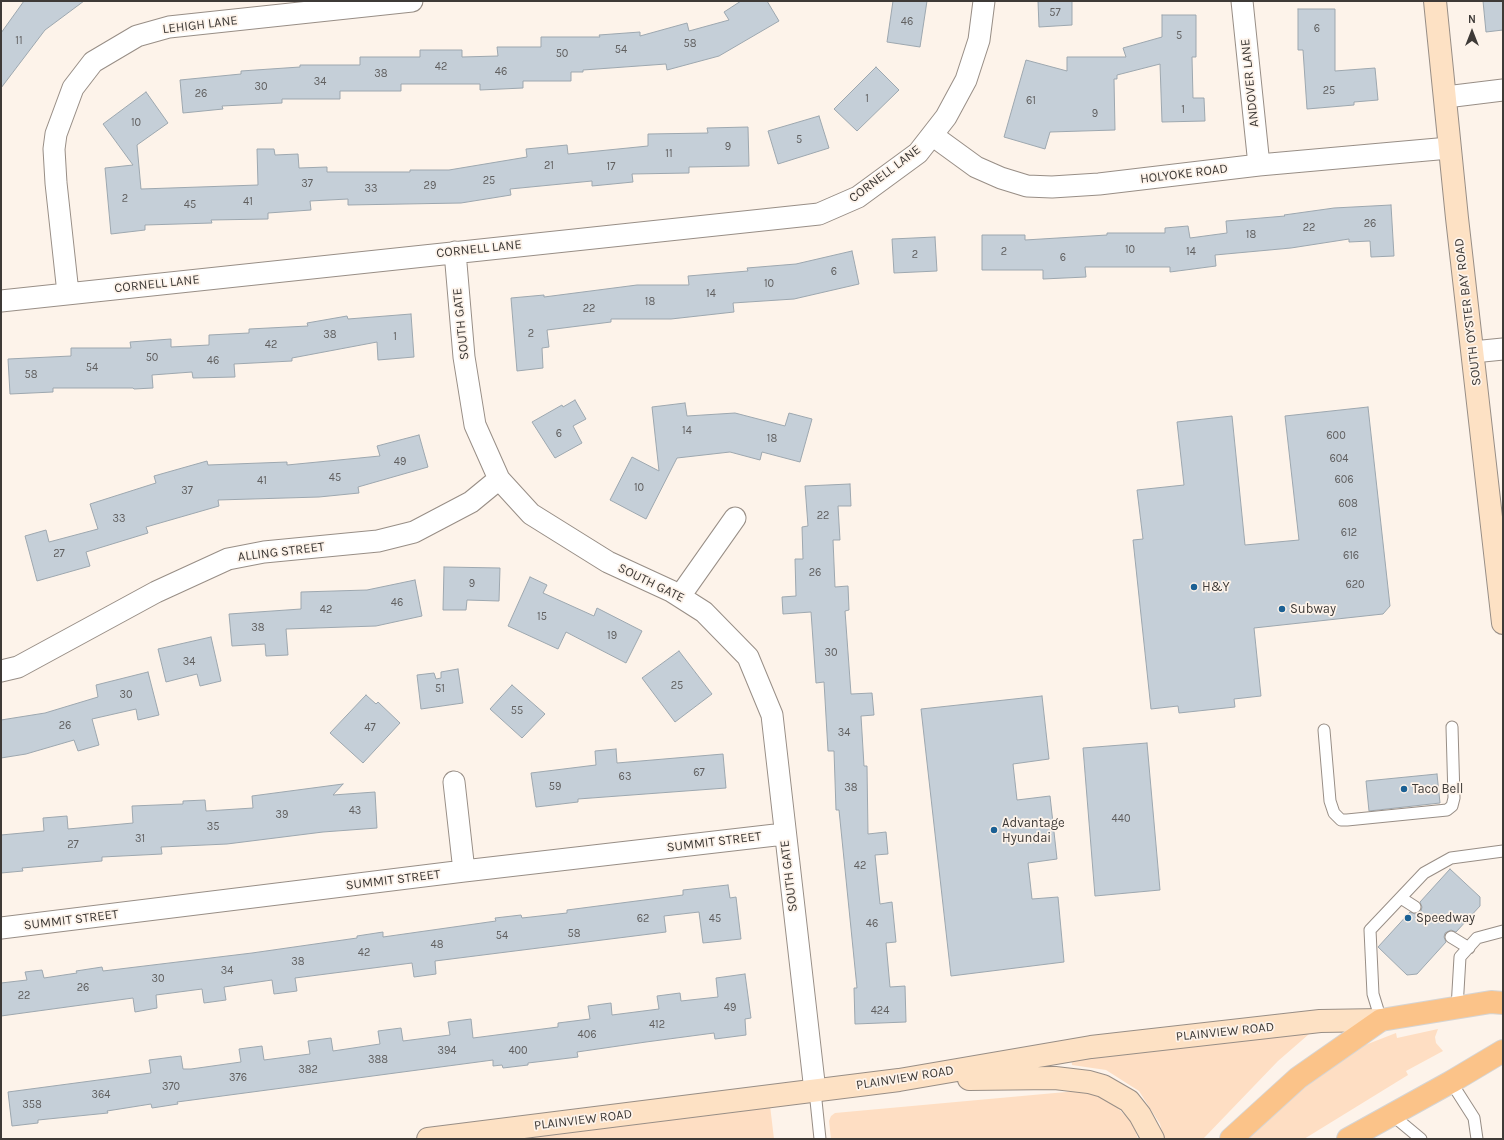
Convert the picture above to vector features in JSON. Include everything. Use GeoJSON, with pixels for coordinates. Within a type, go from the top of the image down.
{"type":"FeatureCollection","features":[{"type":"Feature","properties":{"kind":"main road","name":"SOUTH OYSTER BAY ROAD"},"geometry":{"type":"LineString","coordinates":[[1435,1],[1446,96],[1449,148],[1502,609]]}},
{"type":"Feature","properties":{"kind":"main road"},"geometry":{"type":"LineString","coordinates":[[1231,1139],[1298,1078],[1381,1020],[1491,1002],[1503,1003]]}},
{"type":"Feature","properties":{"kind":"main road","name":"PLAINVIEW ROAD"},"geometry":{"type":"LineString","coordinates":[[428,1139],[899,1080],[1091,1047],[1320,1021],[1381,1020]]}},
{"type":"Feature","properties":{"kind":"main road"},"geometry":{"type":"LineString","coordinates":[[1348,1139],[1451,1082],[1503,1050]]}},
{"type":"Feature","properties":{"kind":"main road"},"geometry":{"type":"LineString","coordinates":[[899,1080],[1055,1078],[1089,1082],[1102,1086],[1129,1101],[1140,1115],[1153,1139]]}},
{"type":"Feature","properties":{"kind":"street","name":"LEHIGH LANE"},"geometry":{"type":"LineString","coordinates":[[68,293],[56,183],[54,149],[56,134],[73,88],[93,62],[137,36],[169,27],[412,1]]}},
{"type":"Feature","properties":{"kind":"street","name":"CORNELL LANE"},"geometry":{"type":"LineString","coordinates":[[1,301],[819,214],[858,197],[918,153],[946,117],[966,80],[979,40],[984,1]]}},
{"type":"Feature","properties":{"kind":"street","name":"ANDOVER LANE"},"geometry":{"type":"LineString","coordinates":[[1242,1],[1259,165]]}},
{"type":"Feature","properties":{"kind":"street"},"geometry":{"type":"LineString","coordinates":[[1446,96],[1503,90]]}},
{"type":"Feature","properties":{"kind":"street","name":"HOLYOKE ROAD"},"geometry":{"type":"LineString","coordinates":[[932,135],[976,166],[1001,178],[1027,186],[1052,187],[1099,184],[1259,165],[1449,148]]}},
{"type":"Feature","properties":{"kind":"street","name":"SOUTH GATE"},"geometry":{"type":"LineString","coordinates":[[455,252],[464,358],[475,425],[498,480],[531,514],[608,562],[671,590],[704,612],[748,657],[772,716],[784,834],[815,1091]]}},
{"type":"Feature","properties":{"kind":"street"},"geometry":{"type":"LineString","coordinates":[[1472,352],[1503,349]]}},
{"type":"Feature","properties":{"kind":"street","name":"ALLING STREET"},"geometry":{"type":"LineString","coordinates":[[1,671],[18,668],[156,592],[228,559],[264,552],[378,541],[414,532],[471,502],[498,480]]}},
{"type":"Feature","properties":{"kind":"street"},"geometry":{"type":"LineString","coordinates":[[680,596],[735,518]]}},
{"type":"Feature","properties":{"kind":"street"},"geometry":{"type":"LineString","coordinates":[[454,782],[464,871]]}},
{"type":"Feature","properties":{"kind":"street","name":"SUMMIT STREET"},"geometry":{"type":"LineString","coordinates":[[1,928],[464,871],[784,834]]}},
{"type":"Feature","properties":{"kind":"lane"},"geometry":{"type":"LineString","coordinates":[[1324,730],[1330,801],[1334,813],[1341,820],[1347,820],[1447,810],[1452,806],[1454,798],[1452,727]]}},
{"type":"Feature","properties":{"kind":"lane"},"geometry":{"type":"LineString","coordinates":[[1381,1020],[1372,994],[1370,930],[1424,873],[1450,858],[1503,851]]}},
{"type":"Feature","properties":{"kind":"lane"},"geometry":{"type":"LineString","coordinates":[[1401,898],[1415,907]]}},
{"type":"Feature","properties":{"kind":"lane"},"geometry":{"type":"LineString","coordinates":[[1457,1008],[1460,957],[1477,938],[1503,931]]}},
{"type":"Feature","properties":{"kind":"lane"},"geometry":{"type":"LineString","coordinates":[[1451,937],[1469,948]]}},
{"type":"Feature","properties":{"kind":"lane"},"geometry":{"type":"LineString","coordinates":[[1451,1082],[1474,1118],[1477,1139]]}},
{"type":"Feature","properties":{"kind":"lane"},"geometry":{"type":"LineString","coordinates":[[815,1091],[820,1139]]}},
{"type":"Feature","properties":{"kind":"lane"},"geometry":{"type":"LineString","coordinates":[[1391,1114],[1421,1139]]}},
{"type":"Feature","properties":{"kind":"shaded area"},"geometry":{"type":"Polygon","coordinates":[[[1316,1028],[1278,1061],[1203,1139],[1164,1139],[1160,1124],[1139,1091],[1106,1070],[1072,1065],[1071,1057],[1316,1028]]]}},
{"type":"Feature","properties":{"kind":"shaded area"},"geometry":{"type":"Polygon","coordinates":[[[1438,1029],[1435,1037],[1436,1043],[1443,1051],[1406,1071],[1408,1075],[1304,1139],[1243,1139],[1283,1098],[1360,1047],[1396,1033],[1397,1038],[1438,1029]]]}},
{"type":"Feature","properties":{"kind":"shaded area"},"geometry":{"type":"Polygon","coordinates":[[[1088,1090],[1113,1103],[1133,1124],[1138,1139],[831,1139],[829,1121],[831,1116],[835,1113],[1088,1090]]]}},
{"type":"Feature","properties":{"kind":"shaded area"},"geometry":{"type":"Polygon","coordinates":[[[769,1097],[774,1139],[430,1139],[769,1097]]]}},
{"type":"Feature","properties":{"kind":"building"},"geometry":{"type":"Polygon","coordinates":[[[24,1],[84,1],[45,30],[1,88],[1,33],[24,1]]]}},
{"type":"Feature","properties":{"kind":"building"},"geometry":{"type":"Polygon","coordinates":[[[741,1],[767,1],[779,21],[719,56],[667,70],[666,64],[583,70],[583,72],[571,72],[571,81],[523,81],[523,88],[480,90],[480,84],[401,84],[401,91],[340,91],[340,99],[282,99],[282,103],[222,106],[223,109],[183,113],[180,80],[241,74],[241,71],[300,67],[300,65],[360,65],[360,57],[420,57],[420,50],[462,50],[462,57],[498,56],[497,47],[541,47],[541,37],[600,37],[599,35],[640,32],[640,36],[687,23],[689,31],[729,20],[724,12],[741,1]]]}},
{"type":"Feature","properties":{"kind":"building"},"geometry":{"type":"Polygon","coordinates":[[[893,1],[927,1],[920,47],[887,42],[893,1]]]}},
{"type":"Feature","properties":{"kind":"building"},"geometry":{"type":"Polygon","coordinates":[[[1038,1],[1072,1],[1072,25],[1039,27],[1038,1]]]}},
{"type":"Feature","properties":{"kind":"building"},"geometry":{"type":"Polygon","coordinates":[[[1483,1],[1503,1],[1503,30],[1486,32],[1483,1]]]}},
{"type":"Feature","properties":{"kind":"building"},"geometry":{"type":"Polygon","coordinates":[[[1298,9],[1335,9],[1335,71],[1375,68],[1378,100],[1354,102],[1354,105],[1307,109],[1303,50],[1298,50],[1298,9]]]}},
{"type":"Feature","properties":{"kind":"building"},"geometry":{"type":"Polygon","coordinates":[[[1162,15],[1196,15],[1196,57],[1192,57],[1193,98],[1204,98],[1205,121],[1162,122],[1160,64],[1117,75],[1117,79],[1114,79],[1115,130],[1050,132],[1045,149],[1004,137],[1026,60],[1067,71],[1067,57],[1126,57],[1123,48],[1162,37],[1162,15]]]}},
{"type":"Feature","properties":{"kind":"building"},"geometry":{"type":"Polygon","coordinates":[[[876,67],[899,90],[857,131],[834,109],[876,67]]]}},
{"type":"Feature","properties":{"kind":"building"},"geometry":{"type":"Polygon","coordinates":[[[146,92],[168,123],[137,145],[141,189],[258,185],[257,149],[274,149],[275,155],[298,154],[299,168],[327,167],[327,172],[410,172],[410,170],[449,170],[527,157],[526,149],[567,145],[568,154],[648,146],[648,134],[708,133],[707,128],[748,127],[749,166],[689,167],[689,173],[632,174],[633,182],[592,186],[592,181],[510,189],[511,195],[461,203],[348,205],[348,199],[310,201],[311,210],[268,213],[268,219],[211,220],[212,223],[145,225],[145,230],[111,234],[105,168],[133,165],[103,124],[146,92]]]}},
{"type":"Feature","properties":{"kind":"building"},"geometry":{"type":"Polygon","coordinates":[[[819,116],[829,148],[778,164],[768,131],[819,116]]]}},
{"type":"Feature","properties":{"kind":"building"},"geometry":{"type":"Polygon","coordinates":[[[1391,205],[1394,256],[1371,257],[1370,241],[1349,242],[1349,239],[1291,248],[1215,255],[1216,266],[1170,272],[1170,267],[1085,267],[1086,277],[1043,279],[1043,270],[982,270],[982,235],[1025,235],[1025,240],[1107,235],[1107,233],[1165,233],[1165,228],[1188,226],[1190,238],[1227,233],[1226,221],[1285,216],[1284,215],[1334,208],[1391,205]]]}},
{"type":"Feature","properties":{"kind":"building"},"geometry":{"type":"Polygon","coordinates":[[[935,237],[937,271],[894,273],[892,239],[935,237]]]}},
{"type":"Feature","properties":{"kind":"building"},"geometry":{"type":"Polygon","coordinates":[[[852,251],[859,284],[794,299],[733,303],[734,312],[671,319],[611,319],[611,322],[547,330],[549,347],[542,348],[543,368],[517,371],[511,298],[544,295],[544,297],[637,285],[689,285],[688,276],[748,271],[747,268],[796,264],[852,251]]]}},
{"type":"Feature","properties":{"kind":"building"},"geometry":{"type":"Polygon","coordinates":[[[411,314],[414,357],[378,360],[377,342],[292,358],[292,361],[234,364],[235,377],[193,378],[192,372],[152,375],[153,388],[53,388],[53,392],[10,394],[8,359],[71,356],[71,348],[131,348],[130,342],[171,339],[171,347],[209,345],[209,335],[249,333],[249,329],[308,326],[307,323],[347,316],[348,319],[411,314]]]}},
{"type":"Feature","properties":{"kind":"building"},"geometry":{"type":"Polygon","coordinates":[[[575,400],[586,419],[573,426],[582,443],[555,458],[532,422],[562,405],[563,407],[575,400]]]}},
{"type":"Feature","properties":{"kind":"building"},"geometry":{"type":"Polygon","coordinates":[[[685,403],[687,416],[735,413],[785,426],[789,413],[812,419],[800,462],[762,452],[760,460],[730,452],[677,458],[646,519],[610,500],[632,457],[659,471],[652,407],[685,403]]]}},
{"type":"Feature","properties":{"kind":"building"},"geometry":{"type":"Polygon","coordinates":[[[1368,407],[1390,606],[1383,614],[1254,628],[1261,696],[1234,699],[1235,707],[1179,713],[1178,706],[1151,709],[1133,540],[1143,539],[1137,490],[1184,485],[1177,422],[1232,416],[1245,545],[1299,540],[1285,416],[1368,407]]]}},
{"type":"Feature","properties":{"kind":"building"},"geometry":{"type":"Polygon","coordinates":[[[419,435],[428,467],[358,487],[359,493],[319,497],[218,500],[219,506],[146,527],[148,533],[86,552],[90,566],[37,581],[25,536],[46,530],[49,542],[98,529],[90,504],[156,483],[154,476],[207,461],[208,465],[287,462],[287,465],[380,456],[377,446],[419,435]]]}},
{"type":"Feature","properties":{"kind":"building"},"geometry":{"type":"Polygon","coordinates":[[[850,484],[851,506],[838,506],[840,540],[833,540],[835,587],[848,586],[849,610],[845,611],[851,694],[872,693],[874,715],[861,716],[864,766],[867,766],[868,834],[886,832],[888,854],[875,855],[880,904],[892,902],[896,942],[886,943],[890,987],[905,986],[906,1022],[855,1024],[854,988],[857,988],[839,810],[836,810],[834,751],[828,751],[824,682],[816,683],[811,612],[783,614],[782,597],[796,596],[795,559],[803,559],[802,527],[808,526],[805,486],[850,484]]]}},
{"type":"Feature","properties":{"kind":"building"},"geometry":{"type":"Polygon","coordinates":[[[444,567],[500,568],[499,601],[467,600],[466,610],[443,610],[444,567]]]}},
{"type":"Feature","properties":{"kind":"building"},"geometry":{"type":"Polygon","coordinates":[[[530,577],[547,585],[543,593],[594,616],[597,608],[642,631],[626,663],[566,632],[558,649],[508,626],[530,577]]]}},
{"type":"Feature","properties":{"kind":"building"},"geometry":{"type":"Polygon","coordinates":[[[415,580],[422,616],[376,626],[286,629],[288,655],[266,656],[265,644],[232,646],[229,614],[301,609],[301,592],[367,590],[415,580]]]}},
{"type":"Feature","properties":{"kind":"building"},"geometry":{"type":"Polygon","coordinates":[[[211,637],[221,681],[200,686],[197,674],[166,682],[158,649],[211,637]]]}},
{"type":"Feature","properties":{"kind":"building"},"geometry":{"type":"Polygon","coordinates":[[[679,651],[712,694],[675,722],[642,678],[679,651]]]}},
{"type":"Feature","properties":{"kind":"building"},"geometry":{"type":"Polygon","coordinates":[[[458,669],[463,703],[421,709],[417,675],[434,673],[436,679],[441,678],[441,672],[458,669]]]}},
{"type":"Feature","properties":{"kind":"building"},"geometry":{"type":"Polygon","coordinates":[[[148,672],[159,715],[138,720],[136,709],[92,719],[99,745],[78,751],[74,740],[26,754],[1,758],[1,720],[45,713],[98,697],[96,685],[148,672]]]}},
{"type":"Feature","properties":{"kind":"building"},"geometry":{"type":"Polygon","coordinates":[[[512,685],[545,714],[522,738],[490,709],[512,685]]]}},
{"type":"Feature","properties":{"kind":"building"},"geometry":{"type":"Polygon","coordinates":[[[366,695],[376,704],[378,702],[400,723],[363,763],[330,733],[366,695]]]}},
{"type":"Feature","properties":{"kind":"building","name":"Advantage Hyundai"},"geometry":{"type":"Polygon","coordinates":[[[1042,696],[1049,759],[1013,764],[1017,800],[1050,796],[1057,859],[1028,863],[1032,899],[1058,897],[1064,962],[951,976],[921,709],[1042,696]]]}},
{"type":"Feature","properties":{"kind":"building"},"geometry":{"type":"Polygon","coordinates":[[[1147,743],[1160,890],[1095,896],[1083,748],[1147,743]]]}},
{"type":"Feature","properties":{"kind":"building"},"geometry":{"type":"Polygon","coordinates":[[[616,749],[617,763],[723,754],[726,788],[578,799],[578,802],[536,807],[531,773],[596,765],[595,751],[616,749]]]}},
{"type":"Feature","properties":{"kind":"building","name":"Taco Bell"},"geometry":{"type":"Polygon","coordinates":[[[1437,774],[1440,803],[1369,811],[1366,781],[1437,774]]]}},
{"type":"Feature","properties":{"kind":"building"},"geometry":{"type":"Polygon","coordinates":[[[343,784],[333,795],[375,792],[377,828],[323,832],[227,844],[161,847],[162,854],[102,857],[102,861],[22,868],[23,871],[1,873],[1,835],[44,831],[43,818],[67,816],[68,829],[133,823],[132,806],[183,804],[183,801],[205,800],[206,811],[253,808],[252,796],[343,784]]]}},
{"type":"Feature","properties":{"kind":"building"},"geometry":{"type":"Polygon","coordinates":[[[1450,869],[1480,897],[1480,906],[1456,932],[1451,930],[1445,933],[1444,937],[1446,942],[1417,974],[1407,975],[1378,947],[1410,912],[1415,914],[1421,911],[1422,907],[1420,902],[1450,869]]]}},
{"type":"Feature","properties":{"kind":"building"},"geometry":{"type":"Polygon","coordinates":[[[728,885],[730,898],[736,897],[741,939],[703,943],[699,912],[664,916],[666,932],[435,961],[436,974],[414,977],[412,963],[295,978],[297,991],[274,994],[272,980],[224,987],[226,1000],[204,1003],[202,989],[156,995],[157,1008],[135,1012],[133,998],[1,1016],[1,983],[27,980],[25,972],[42,970],[44,978],[77,973],[76,971],[102,967],[103,971],[252,953],[357,938],[357,936],[383,932],[383,937],[496,921],[495,918],[521,915],[522,918],[567,913],[567,910],[683,895],[683,890],[728,885]]]}},
{"type":"Feature","properties":{"kind":"building"},"geometry":{"type":"Polygon","coordinates":[[[745,974],[751,1018],[745,1019],[746,1035],[715,1039],[714,1033],[646,1042],[577,1052],[578,1057],[528,1063],[528,1065],[503,1068],[502,1065],[493,1066],[493,1060],[177,1102],[178,1104],[152,1108],[151,1104],[107,1111],[108,1113],[38,1120],[38,1123],[12,1126],[8,1092],[151,1073],[149,1060],[181,1056],[183,1069],[191,1069],[241,1062],[239,1049],[262,1046],[264,1060],[310,1054],[308,1041],[331,1038],[333,1051],[380,1044],[378,1031],[401,1028],[403,1041],[450,1035],[448,1022],[471,1019],[473,1038],[558,1027],[558,1023],[590,1019],[588,1006],[611,1003],[612,1015],[659,1009],[657,996],[680,993],[681,1001],[718,997],[716,978],[745,974]]]}},
{"type":"Feature","properties":{"kind":"place","name":"H&Y"},"geometry":{"type":"Point","coordinates":[1194,587]}},
{"type":"Feature","properties":{"kind":"place","name":"Subway"},"geometry":{"type":"Point","coordinates":[1282,609]}},
{"type":"Feature","properties":{"kind":"place","name":"Taco Bell"},"geometry":{"type":"Point","coordinates":[1404,789]}},
{"type":"Feature","properties":{"kind":"place","name":"Advantage Hyundai"},"geometry":{"type":"Point","coordinates":[994,830]}},
{"type":"Feature","properties":{"kind":"place","name":"Speedway"},"geometry":{"type":"Point","coordinates":[1408,918]}}]}
